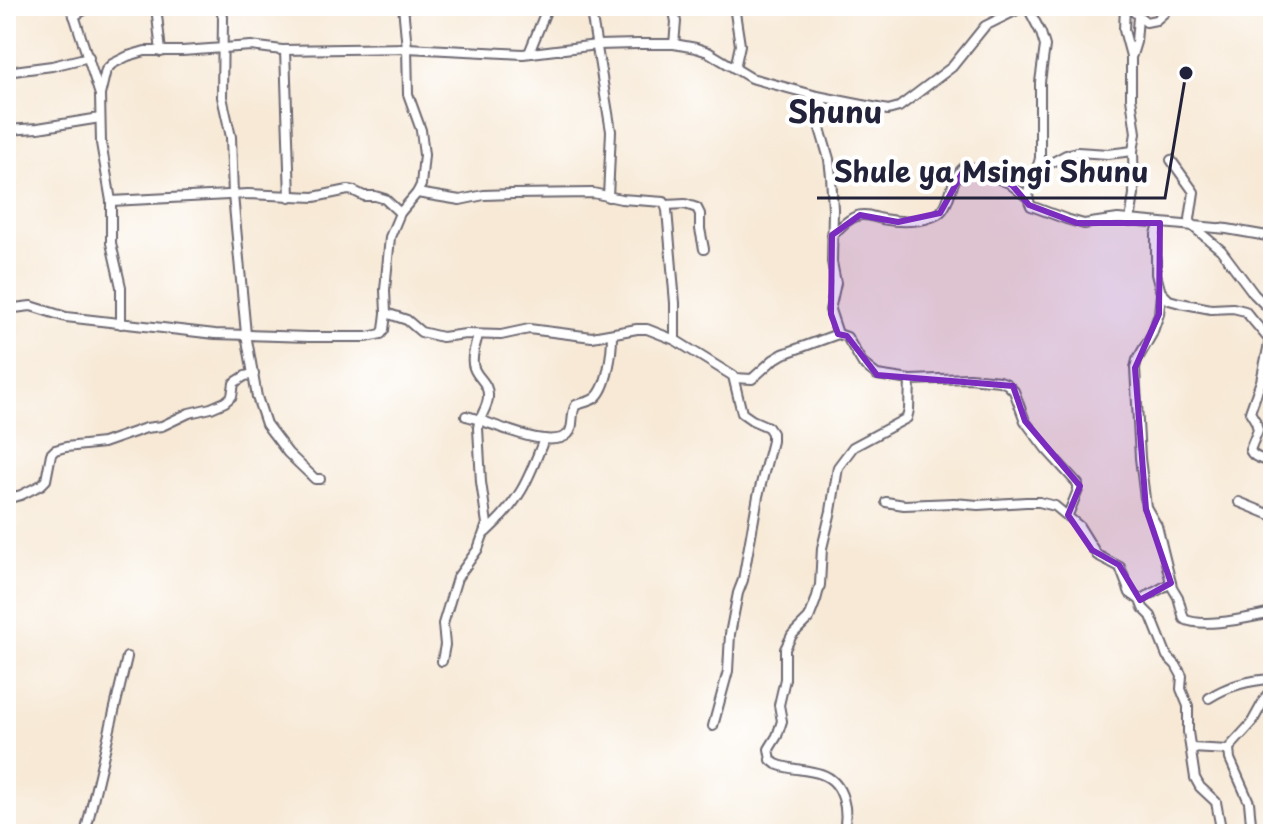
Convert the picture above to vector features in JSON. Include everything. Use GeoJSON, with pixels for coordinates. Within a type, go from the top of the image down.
{"type":"FeatureCollection","features":[{"type":"Feature","properties":{"kind":"street"},"geometry":{"type":"LineString","coordinates":[[91,6],[73,11],[100,95]]}},
{"type":"Feature","properties":{"kind":"street"},"geometry":{"type":"LineString","coordinates":[[156,6],[161,52]]}},
{"type":"Feature","properties":{"kind":"street"},"geometry":{"type":"LineString","coordinates":[[220,6],[223,17],[222,97],[231,137],[233,195],[246,334],[257,397],[266,424],[288,453],[315,479],[320,479]]}},
{"type":"Feature","properties":{"kind":"street"},"geometry":{"type":"LineString","coordinates":[[6,309],[31,306],[66,317],[215,334],[376,336],[384,330],[388,248],[392,228],[417,193],[424,155],[422,134],[408,94],[403,6]]}},
{"type":"Feature","properties":{"kind":"street"},"geometry":{"type":"LineString","coordinates":[[529,53],[548,6]]}},
{"type":"Feature","properties":{"kind":"street"},"geometry":{"type":"LineString","coordinates":[[590,6],[611,131],[608,197]]}},
{"type":"Feature","properties":{"kind":"street"},"geometry":{"type":"LineString","coordinates":[[673,6],[676,22],[674,44]]}},
{"type":"Feature","properties":{"kind":"street"},"geometry":{"type":"LineString","coordinates":[[734,6],[740,45],[735,68]]}},
{"type":"Feature","properties":{"kind":"street"},"geometry":{"type":"LineString","coordinates":[[94,73],[106,70],[119,59],[145,51],[251,46],[285,50],[407,48],[503,54],[597,45],[674,44],[708,52],[751,78],[883,110],[899,107],[952,67],[985,26],[1026,6],[1045,46],[1040,82],[1040,158],[1027,197]]}},
{"type":"Feature","properties":{"kind":"street"},"geometry":{"type":"LineString","coordinates":[[1126,6],[1146,22],[1156,20],[1165,12],[1165,6]]}},
{"type":"Feature","properties":{"kind":"street"},"geometry":{"type":"LineString","coordinates":[[1126,6],[1124,30],[1131,56],[1131,98],[1136,133],[1130,221]]}},
{"type":"Feature","properties":{"kind":"street"},"geometry":{"type":"LineString","coordinates":[[1131,56],[1136,42],[1138,17]]}},
{"type":"Feature","properties":{"kind":"street"},"geometry":{"type":"LineString","coordinates":[[285,50],[290,197]]}},
{"type":"Feature","properties":{"kind":"street"},"geometry":{"type":"LineString","coordinates":[[6,72],[89,57]]}},
{"type":"Feature","properties":{"kind":"street"},"geometry":{"type":"LineString","coordinates":[[106,70],[100,95],[101,143],[111,201],[111,243],[121,287],[121,324]]}},
{"type":"Feature","properties":{"kind":"street"},"geometry":{"type":"LineString","coordinates":[[817,96],[823,105],[819,125],[831,176],[832,262],[836,287],[830,310],[838,334]]}},
{"type":"Feature","properties":{"kind":"street"},"geometry":{"type":"LineString","coordinates":[[6,130],[100,118]]}},
{"type":"Feature","properties":{"kind":"street"},"geometry":{"type":"LineString","coordinates":[[1038,170],[1077,152],[1108,154],[1133,151]]}},
{"type":"Feature","properties":{"kind":"street"},"geometry":{"type":"LineString","coordinates":[[1171,160],[1195,195],[1191,225],[1221,250],[1254,294],[1273,313]]}},
{"type":"Feature","properties":{"kind":"street"},"geometry":{"type":"LineString","coordinates":[[832,235],[860,215],[898,222],[937,214],[957,175],[966,166],[1009,183],[1027,197],[1031,206],[1077,223],[1115,219],[1227,229],[1273,237]]}},
{"type":"Feature","properties":{"kind":"street"},"geometry":{"type":"LineString","coordinates":[[111,201],[266,194],[314,197],[348,190],[385,199],[400,213]]}},
{"type":"Feature","properties":{"kind":"street"},"geometry":{"type":"LineString","coordinates":[[417,193],[453,200],[484,195],[593,193],[657,201],[666,205],[685,204],[697,208],[700,214],[704,249]]}},
{"type":"Feature","properties":{"kind":"street"},"geometry":{"type":"LineString","coordinates":[[666,205],[675,303],[675,340]]}},
{"type":"Feature","properties":{"kind":"street"},"geometry":{"type":"LineString","coordinates":[[1160,223],[1156,234],[1156,274],[1161,292],[1158,322],[1135,368],[1146,507],[1157,526],[1183,617],[1191,623],[1212,624],[1273,613]]}},
{"type":"Feature","properties":{"kind":"street"},"geometry":{"type":"LineString","coordinates":[[1161,292],[1169,300],[1180,303],[1245,311],[1271,342],[1250,412],[1258,430],[1250,452],[1273,465]]}},
{"type":"Feature","properties":{"kind":"street"},"geometry":{"type":"LineString","coordinates":[[1245,311],[1254,294]]}},
{"type":"Feature","properties":{"kind":"street"},"geometry":{"type":"LineString","coordinates":[[386,313],[407,320],[421,332],[442,337],[501,335],[529,329],[586,337],[642,329],[654,331],[731,374],[741,412],[768,427],[772,441],[730,634],[728,671],[713,726]]}},
{"type":"Feature","properties":{"kind":"street"},"geometry":{"type":"LineString","coordinates":[[734,378],[752,379],[783,354],[838,334],[849,340],[860,360],[877,375],[910,380],[969,378],[1000,381],[1011,387],[1025,421],[1078,484],[1068,515]]}},
{"type":"Feature","properties":{"kind":"street"},"geometry":{"type":"LineString","coordinates":[[442,661],[445,645],[443,624],[457,578],[474,555],[487,524],[480,474],[479,419],[488,396],[473,364],[478,335]]}},
{"type":"Feature","properties":{"kind":"street"},"geometry":{"type":"LineString","coordinates":[[466,416],[544,439],[566,435],[571,430],[572,411],[576,405],[593,400],[599,393],[610,362],[612,335]]}},
{"type":"Feature","properties":{"kind":"street"},"geometry":{"type":"LineString","coordinates":[[6,499],[21,495],[46,480],[51,454],[55,450],[103,443],[211,408],[232,396],[234,383],[254,374]]}},
{"type":"Feature","properties":{"kind":"street"},"geometry":{"type":"LineString","coordinates":[[843,834],[845,806],[837,785],[819,773],[776,764],[771,760],[769,749],[782,721],[779,705],[785,679],[785,649],[792,635],[809,618],[818,592],[822,548],[838,467],[853,447],[907,418],[910,380]]}},
{"type":"Feature","properties":{"kind":"street"},"geometry":{"type":"LineString","coordinates":[[485,532],[520,494],[544,439]]}},
{"type":"Feature","properties":{"kind":"street"},"geometry":{"type":"LineString","coordinates":[[886,502],[904,505],[1039,502],[1055,506],[1068,515],[1084,532],[1097,555],[1120,567],[1130,593],[1140,600],[1151,616],[1167,656],[1182,676],[1181,689],[1188,706],[1188,732],[1195,778],[1216,802],[1222,834]]}},
{"type":"Feature","properties":{"kind":"street"},"geometry":{"type":"LineString","coordinates":[[1239,502],[1273,514]]}},
{"type":"Feature","properties":{"kind":"street"},"geometry":{"type":"LineString","coordinates":[[1140,600],[1171,583]]}},
{"type":"Feature","properties":{"kind":"street"},"geometry":{"type":"LineString","coordinates":[[85,834],[127,657]]}},
{"type":"Feature","properties":{"kind":"street"},"geometry":{"type":"LineString","coordinates":[[1209,698],[1243,682],[1273,679]]}},
{"type":"Feature","properties":{"kind":"street"},"geometry":{"type":"LineString","coordinates":[[1252,834],[1249,802],[1229,750],[1273,690]]}},
{"type":"Feature","properties":{"kind":"street"},"geometry":{"type":"LineString","coordinates":[[1191,748],[1229,750]]}},
{"type":"Feature","properties":{"kind":"highlighted area"},"geometry":{"type":"Polygon","coordinates":[[[966,166],[1012,185],[1029,205],[1077,223],[1160,223],[1159,314],[1135,368],[1146,509],[1171,583],[1140,600],[1119,565],[1092,550],[1068,515],[1080,486],[1025,421],[1013,386],[877,375],[847,336],[838,334],[831,314],[832,235],[860,215],[898,222],[940,213],[966,166]]]}},
{"type":"Feature","properties":{"kind":"place","name":"Shule ya Msingi Shunu"},"geometry":{"type":"Point","coordinates":[1186,73]}},
{"type":"Feature","properties":{"kind":"district","name":"Shunu"},"geometry":{"type":"Point","coordinates":[835,110]}}]}
